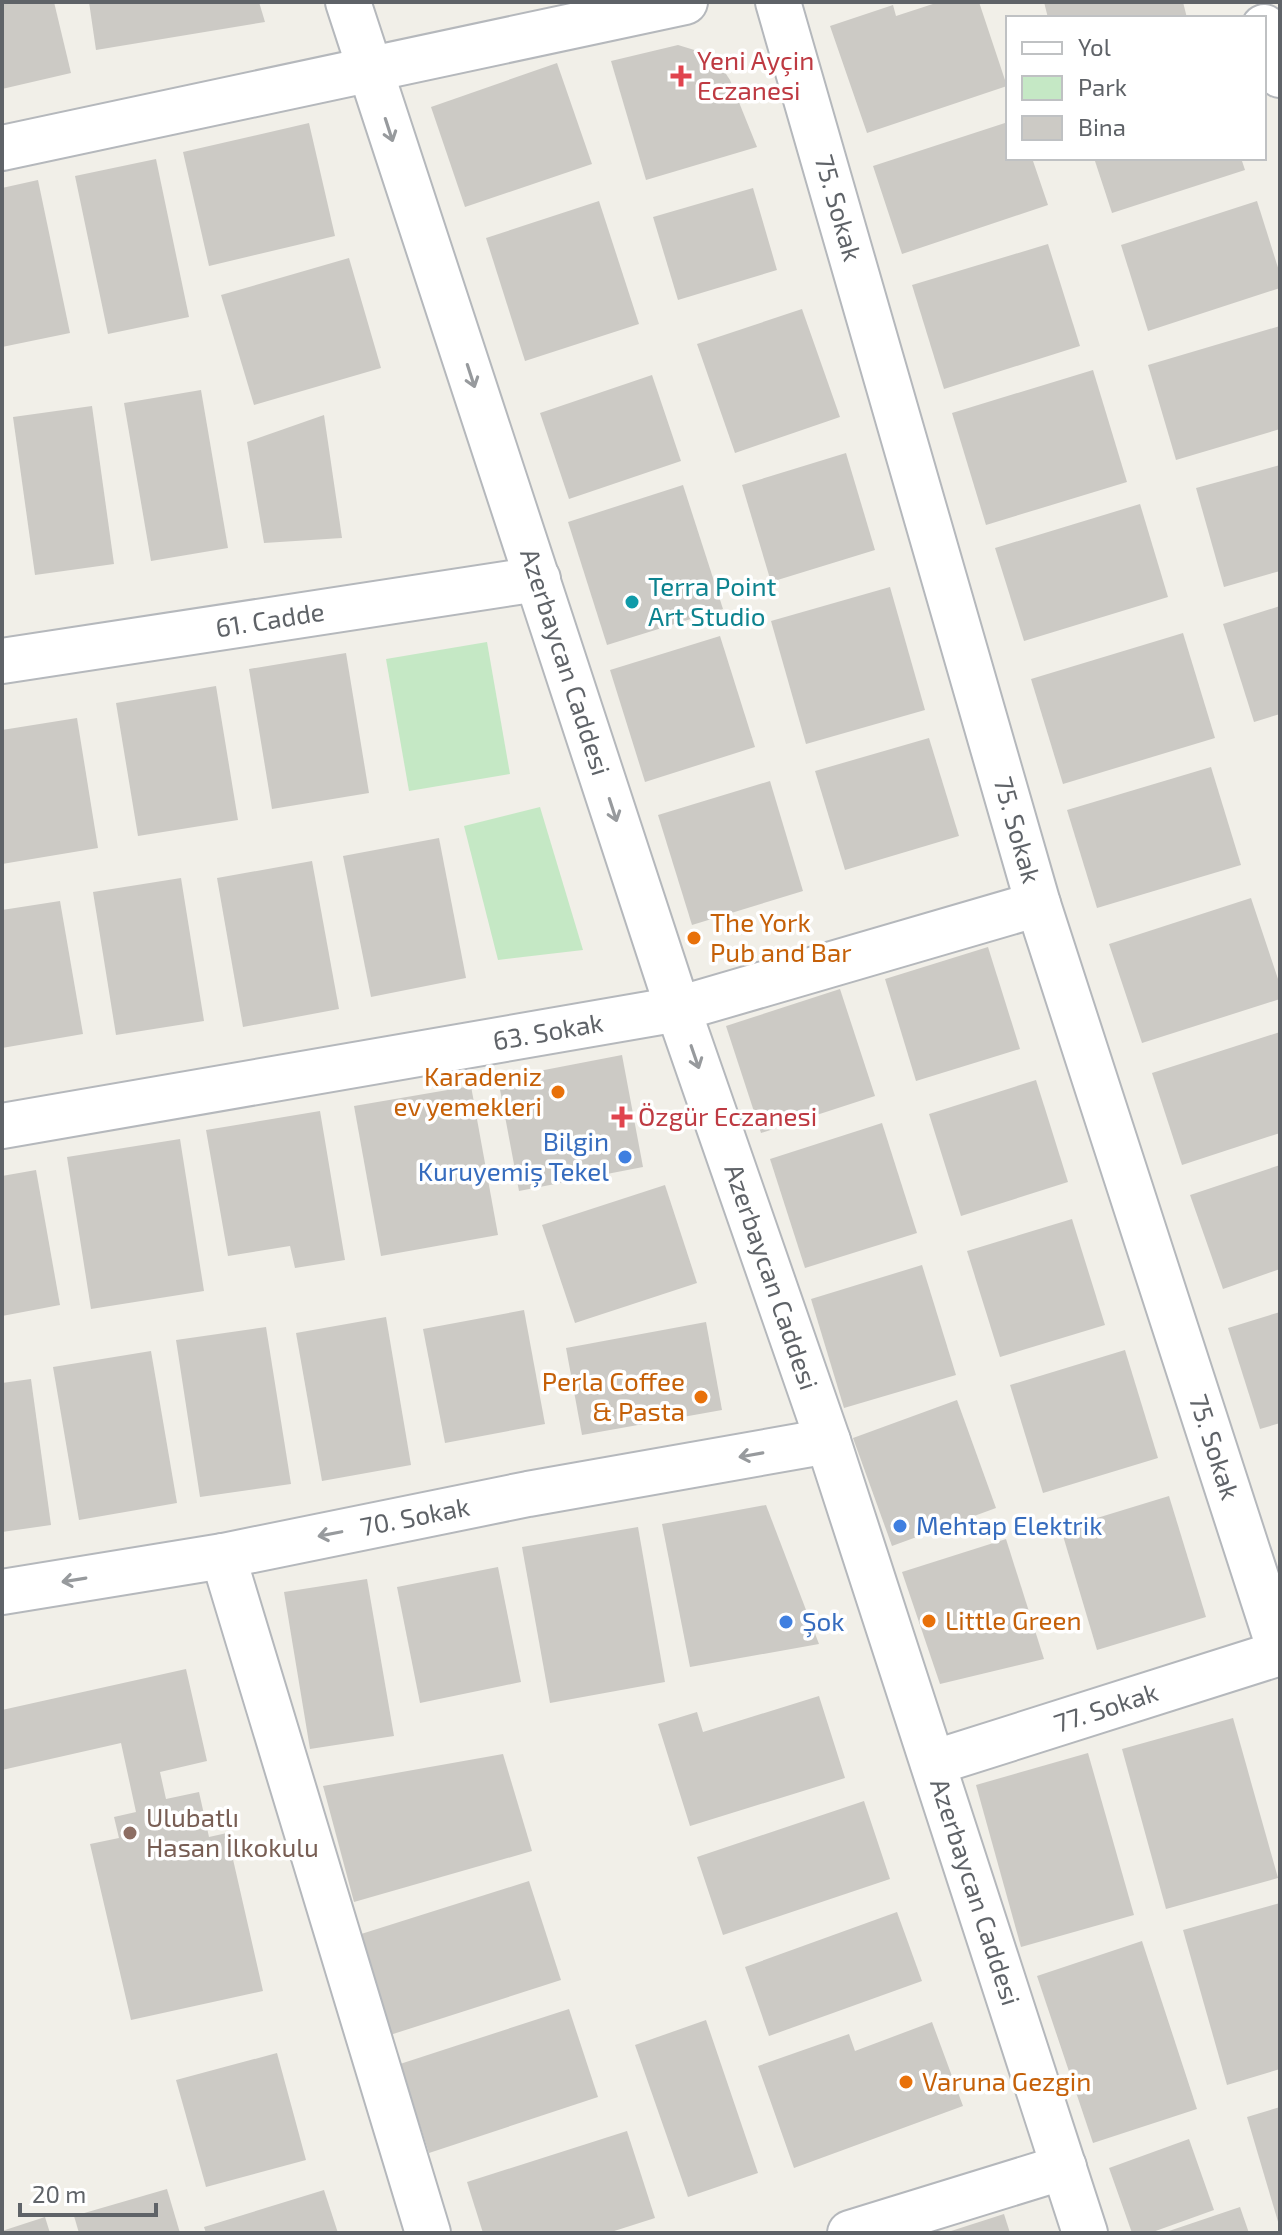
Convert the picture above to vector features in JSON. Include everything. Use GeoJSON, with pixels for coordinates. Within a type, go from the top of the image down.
{"type":"FeatureCollection","features":[{"type":"Feature","properties":{"kind":"street","name":"Azerbaycan Caddesi"},"geometry":{"type":"LineString","coordinates":[[348,2],[678,1009],[828,1441],[1085,2233]]}},
{"type":"Feature","properties":{"kind":"street"},"geometry":{"type":"LineString","coordinates":[[2,148],[685,2]]}},
{"type":"Feature","properties":{"kind":"street","name":"75. Sokak"},"geometry":{"type":"LineString","coordinates":[[778,2],[1038,904],[1280,1652]]}},
{"type":"Feature","properties":{"kind":"street"},"geometry":{"type":"LineString","coordinates":[[1266,33],[1280,75]]}},
{"type":"Feature","properties":{"kind":"street","name":"61. Cadde"},"geometry":{"type":"LineString","coordinates":[[2,661],[538,579]]}},
{"type":"Feature","properties":{"kind":"street","name":"63. Sokak"},"geometry":{"type":"LineString","coordinates":[[2,1126],[678,1009],[1038,904]]}},
{"type":"Feature","properties":{"kind":"street","name":"70. Sokak"},"geometry":{"type":"LineString","coordinates":[[2,1592],[223,1556],[528,1494],[828,1441]]}},
{"type":"Feature","properties":{"kind":"street"},"geometry":{"type":"LineString","coordinates":[[223,1556],[428,2233]]}},
{"type":"Feature","properties":{"kind":"street","name":"77. Sokak"},"geometry":{"type":"LineString","coordinates":[[933,1763],[1280,1652]]}},
{"type":"Feature","properties":{"kind":"street"},"geometry":{"type":"LineString","coordinates":[[850,2233],[1064,2167]]}},
{"type":"Feature","properties":{"kind":"green space"},"geometry":{"type":"Polygon","coordinates":[[[487,642],[510,774],[409,791],[386,659],[487,642]]]}},
{"type":"Feature","properties":{"kind":"green space"},"geometry":{"type":"Polygon","coordinates":[[[540,807],[583,950],[498,960],[464,826],[540,807]]]}},
{"type":"Feature","properties":{"kind":"building"},"geometry":{"type":"Polygon","coordinates":[[[2,2],[54,2],[71,73],[2,89],[2,2]]]}},
{"type":"Feature","properties":{"kind":"building"},"geometry":{"type":"Polygon","coordinates":[[[89,2],[259,2],[265,22],[96,50],[89,2]]]}},
{"type":"Feature","properties":{"kind":"building"},"geometry":{"type":"Polygon","coordinates":[[[939,2],[979,2],[1006,86],[867,133],[830,26],[893,5],[896,16],[939,2]]]}},
{"type":"Feature","properties":{"kind":"building"},"geometry":{"type":"Polygon","coordinates":[[[1044,2],[1183,2],[1186,16],[1048,16],[1044,2]]]}},
{"type":"Feature","properties":{"kind":"building"},"geometry":{"type":"Polygon","coordinates":[[[678,45],[714,56],[730,80],[757,147],[646,180],[611,61],[678,45]]]}},
{"type":"Feature","properties":{"kind":"building"},"geometry":{"type":"Polygon","coordinates":[[[557,63],[592,164],[465,207],[431,107],[557,63]]]}},
{"type":"Feature","properties":{"kind":"building"},"geometry":{"type":"Polygon","coordinates":[[[309,123],[335,236],[209,266],[183,152],[309,123]]]}},
{"type":"Feature","properties":{"kind":"building"},"geometry":{"type":"Polygon","coordinates":[[[1006,123],[1006,160],[1033,160],[1048,205],[902,254],[873,166],[1006,123]]]}},
{"type":"Feature","properties":{"kind":"building"},"geometry":{"type":"Polygon","coordinates":[[[156,159],[189,317],[108,334],[75,176],[156,159]]]}},
{"type":"Feature","properties":{"kind":"building"},"geometry":{"type":"Polygon","coordinates":[[[1095,160],[1242,160],[1245,170],[1112,213],[1095,160]]]}},
{"type":"Feature","properties":{"kind":"building"},"geometry":{"type":"Polygon","coordinates":[[[38,180],[70,333],[2,347],[2,188],[38,180]]]}},
{"type":"Feature","properties":{"kind":"building"},"geometry":{"type":"Polygon","coordinates":[[[753,188],[777,270],[678,300],[653,217],[753,188]]]}},
{"type":"Feature","properties":{"kind":"building"},"geometry":{"type":"Polygon","coordinates":[[[599,201],[639,324],[525,361],[486,238],[599,201]]]}},
{"type":"Feature","properties":{"kind":"building"},"geometry":{"type":"Polygon","coordinates":[[[1257,201],[1280,274],[1280,288],[1148,331],[1121,245],[1257,201]]]}},
{"type":"Feature","properties":{"kind":"building"},"geometry":{"type":"Polygon","coordinates":[[[1048,244],[1080,346],[944,389],[912,285],[1048,244]]]}},
{"type":"Feature","properties":{"kind":"building"},"geometry":{"type":"Polygon","coordinates":[[[349,258],[381,368],[254,405],[221,295],[349,258]]]}},
{"type":"Feature","properties":{"kind":"building"},"geometry":{"type":"Polygon","coordinates":[[[802,309],[840,417],[735,453],[697,344],[802,309]]]}},
{"type":"Feature","properties":{"kind":"building"},"geometry":{"type":"Polygon","coordinates":[[[1280,326],[1280,429],[1176,460],[1148,365],[1280,326]]]}},
{"type":"Feature","properties":{"kind":"building"},"geometry":{"type":"Polygon","coordinates":[[[1093,370],[1127,482],[986,525],[952,413],[1093,370]]]}},
{"type":"Feature","properties":{"kind":"building"},"geometry":{"type":"Polygon","coordinates":[[[652,375],[681,461],[569,499],[540,413],[652,375]]]}},
{"type":"Feature","properties":{"kind":"building"},"geometry":{"type":"Polygon","coordinates":[[[201,390],[228,548],[151,561],[124,403],[201,390]]]}},
{"type":"Feature","properties":{"kind":"building"},"geometry":{"type":"Polygon","coordinates":[[[92,406],[114,564],[35,575],[13,417],[92,406]]]}},
{"type":"Feature","properties":{"kind":"building"},"geometry":{"type":"Polygon","coordinates":[[[324,415],[342,538],[264,543],[247,442],[324,415]]]}},
{"type":"Feature","properties":{"kind":"building"},"geometry":{"type":"Polygon","coordinates":[[[846,453],[875,550],[771,582],[742,485],[846,453]]]}},
{"type":"Feature","properties":{"kind":"building"},"geometry":{"type":"Polygon","coordinates":[[[1280,465],[1280,571],[1224,587],[1196,488],[1280,465]]]}},
{"type":"Feature","properties":{"kind":"building"},"geometry":{"type":"Polygon","coordinates":[[[683,485],[723,609],[607,645],[568,522],[683,485]]]}},
{"type":"Feature","properties":{"kind":"building"},"geometry":{"type":"Polygon","coordinates":[[[1140,504],[1168,597],[1024,641],[995,548],[1140,504]]]}},
{"type":"Feature","properties":{"kind":"building"},"geometry":{"type":"Polygon","coordinates":[[[890,587],[925,710],[806,744],[771,621],[890,587]]]}},
{"type":"Feature","properties":{"kind":"building"},"geometry":{"type":"Polygon","coordinates":[[[1280,606],[1280,714],[1254,722],[1223,624],[1280,606]]]}},
{"type":"Feature","properties":{"kind":"building"},"geometry":{"type":"Polygon","coordinates":[[[1183,633],[1215,738],[1063,784],[1031,679],[1183,633]]]}},
{"type":"Feature","properties":{"kind":"building"},"geometry":{"type":"Polygon","coordinates":[[[720,636],[755,747],[645,782],[610,670],[720,636]]]}},
{"type":"Feature","properties":{"kind":"building"},"geometry":{"type":"Polygon","coordinates":[[[346,653],[369,793],[272,809],[249,669],[346,653]]]}},
{"type":"Feature","properties":{"kind":"building"},"geometry":{"type":"Polygon","coordinates":[[[216,686],[238,820],[138,836],[116,703],[216,686]]]}},
{"type":"Feature","properties":{"kind":"building"},"geometry":{"type":"Polygon","coordinates":[[[77,718],[98,848],[2,864],[2,730],[77,718]]]}},
{"type":"Feature","properties":{"kind":"building"},"geometry":{"type":"Polygon","coordinates":[[[929,738],[959,836],[845,870],[815,771],[929,738]]]}},
{"type":"Feature","properties":{"kind":"building"},"geometry":{"type":"Polygon","coordinates":[[[1211,767],[1241,865],[1097,908],[1067,810],[1211,767]]]}},
{"type":"Feature","properties":{"kind":"building"},"geometry":{"type":"Polygon","coordinates":[[[770,781],[803,891],[692,925],[658,815],[770,781]]]}},
{"type":"Feature","properties":{"kind":"building"},"geometry":{"type":"Polygon","coordinates":[[[439,838],[466,978],[371,997],[343,856],[439,838]]]}},
{"type":"Feature","properties":{"kind":"building"},"geometry":{"type":"Polygon","coordinates":[[[312,861],[339,1009],[243,1027],[217,878],[312,861]]]}},
{"type":"Feature","properties":{"kind":"building"},"geometry":{"type":"Polygon","coordinates":[[[181,878],[204,1021],[116,1035],[93,892],[181,878]]]}},
{"type":"Feature","properties":{"kind":"building"},"geometry":{"type":"Polygon","coordinates":[[[1251,898],[1280,985],[1280,999],[1142,1043],[1109,944],[1251,898]]]}},
{"type":"Feature","properties":{"kind":"building"},"geometry":{"type":"Polygon","coordinates":[[[60,901],[83,1034],[2,1048],[2,910],[60,901]]]}},
{"type":"Feature","properties":{"kind":"building"},"geometry":{"type":"Polygon","coordinates":[[[988,947],[1020,1049],[916,1081],[885,979],[988,947]]]}},
{"type":"Feature","properties":{"kind":"building"},"geometry":{"type":"Polygon","coordinates":[[[840,989],[875,1096],[761,1133],[726,1026],[840,989]]]}},
{"type":"Feature","properties":{"kind":"building"},"geometry":{"type":"Polygon","coordinates":[[[1280,1032],[1280,1133],[1182,1165],[1152,1073],[1280,1032]]]}},
{"type":"Feature","properties":{"kind":"building"},"geometry":{"type":"Polygon","coordinates":[[[622,1055],[643,1167],[519,1191],[498,1079],[622,1055]]]}},
{"type":"Feature","properties":{"kind":"building"},"geometry":{"type":"Polygon","coordinates":[[[1036,1080],[1068,1182],[961,1216],[929,1114],[1036,1080]]]}},
{"type":"Feature","properties":{"kind":"building"},"geometry":{"type":"Polygon","coordinates":[[[471,1086],[498,1235],[381,1256],[354,1106],[471,1086]]]}},
{"type":"Feature","properties":{"kind":"building"},"geometry":{"type":"Polygon","coordinates":[[[320,1111],[345,1260],[295,1268],[290,1246],[228,1256],[206,1130],[320,1111]]]}},
{"type":"Feature","properties":{"kind":"building"},"geometry":{"type":"Polygon","coordinates":[[[882,1123],[917,1233],[805,1268],[770,1159],[882,1123]]]}},
{"type":"Feature","properties":{"kind":"building"},"geometry":{"type":"Polygon","coordinates":[[[180,1139],[204,1291],[91,1309],[67,1157],[180,1139]]]}},
{"type":"Feature","properties":{"kind":"building"},"geometry":{"type":"Polygon","coordinates":[[[1280,1165],[1280,1269],[1223,1289],[1190,1195],[1280,1165]]]}},
{"type":"Feature","properties":{"kind":"building"},"geometry":{"type":"Polygon","coordinates":[[[36,1170],[60,1305],[2,1316],[2,1176],[36,1170]]]}},
{"type":"Feature","properties":{"kind":"building"},"geometry":{"type":"Polygon","coordinates":[[[665,1185],[697,1283],[575,1323],[542,1225],[665,1185]]]}},
{"type":"Feature","properties":{"kind":"building"},"geometry":{"type":"Polygon","coordinates":[[[1072,1219],[1105,1325],[1000,1357],[967,1251],[1072,1219]]]}},
{"type":"Feature","properties":{"kind":"building"},"geometry":{"type":"Polygon","coordinates":[[[922,1265],[956,1375],[844,1408],[811,1299],[922,1265]]]}},
{"type":"Feature","properties":{"kind":"building"},"geometry":{"type":"Polygon","coordinates":[[[524,1310],[545,1424],[445,1443],[423,1329],[524,1310]]]}},
{"type":"Feature","properties":{"kind":"building"},"geometry":{"type":"Polygon","coordinates":[[[1280,1312],[1280,1423],[1260,1429],[1228,1328],[1280,1312]]]}},
{"type":"Feature","properties":{"kind":"building"},"geometry":{"type":"Polygon","coordinates":[[[386,1317],[411,1465],[322,1481],[296,1333],[386,1317]]]}},
{"type":"Feature","properties":{"kind":"building"},"geometry":{"type":"Polygon","coordinates":[[[706,1322],[722,1410],[582,1435],[566,1348],[706,1322]]]}},
{"type":"Feature","properties":{"kind":"building"},"geometry":{"type":"Polygon","coordinates":[[[266,1327],[291,1484],[200,1497],[176,1340],[266,1327]]]}},
{"type":"Feature","properties":{"kind":"building"},"geometry":{"type":"Polygon","coordinates":[[[1125,1350],[1158,1458],[1043,1493],[1010,1385],[1125,1350]]]}},
{"type":"Feature","properties":{"kind":"building"},"geometry":{"type":"Polygon","coordinates":[[[151,1351],[177,1503],[79,1520],[53,1367],[151,1351]]]}},
{"type":"Feature","properties":{"kind":"building"},"geometry":{"type":"Polygon","coordinates":[[[31,1379],[51,1525],[2,1532],[2,1383],[31,1379]]]}},
{"type":"Feature","properties":{"kind":"building"},"geometry":{"type":"Polygon","coordinates":[[[957,1400],[996,1508],[892,1546],[853,1438],[957,1400]]]}},
{"type":"Feature","properties":{"kind":"building"},"geometry":{"type":"Polygon","coordinates":[[[1169,1496],[1206,1617],[1097,1650],[1061,1529],[1169,1496]]]}},
{"type":"Feature","properties":{"kind":"building"},"geometry":{"type":"Polygon","coordinates":[[[766,1505],[819,1644],[690,1667],[662,1524],[766,1505]]]}},
{"type":"Feature","properties":{"kind":"building"},"geometry":{"type":"Polygon","coordinates":[[[638,1527],[665,1682],[550,1703],[522,1547],[638,1527]]]}},
{"type":"Feature","properties":{"kind":"building"},"geometry":{"type":"Polygon","coordinates":[[[1006,1539],[1044,1659],[940,1684],[902,1572],[1006,1539]]]}},
{"type":"Feature","properties":{"kind":"building"},"geometry":{"type":"Polygon","coordinates":[[[498,1567],[521,1682],[420,1703],[397,1587],[498,1567]]]}},
{"type":"Feature","properties":{"kind":"building"},"geometry":{"type":"Polygon","coordinates":[[[367,1579],[394,1736],[310,1749],[284,1592],[367,1579]]]}},
{"type":"Feature","properties":{"kind":"building"},"geometry":{"type":"Polygon","coordinates":[[[186,1669],[207,1761],[160,1772],[166,1799],[199,1792],[209,1837],[227,1833],[263,1991],[131,2020],[90,1844],[119,1838],[114,1817],[136,1812],[121,1743],[2,1770],[2,1710],[186,1669]]]}},
{"type":"Feature","properties":{"kind":"building"},"geometry":{"type":"Polygon","coordinates":[[[819,1696],[845,1778],[690,1826],[658,1724],[697,1712],[703,1732],[819,1696]]]}},
{"type":"Feature","properties":{"kind":"building"},"geometry":{"type":"Polygon","coordinates":[[[1233,1718],[1278,1878],[1166,1909],[1122,1749],[1233,1718]]]}},
{"type":"Feature","properties":{"kind":"building"},"geometry":{"type":"Polygon","coordinates":[[[1088,1753],[1134,1915],[1021,1947],[976,1785],[1088,1753]]]}},
{"type":"Feature","properties":{"kind":"building"},"geometry":{"type":"Polygon","coordinates":[[[503,1754],[532,1851],[354,1902],[323,1786],[503,1754]]]}},
{"type":"Feature","properties":{"kind":"building"},"geometry":{"type":"Polygon","coordinates":[[[864,1801],[890,1879],[723,1935],[697,1857],[864,1801]]]}},
{"type":"Feature","properties":{"kind":"building"},"geometry":{"type":"Polygon","coordinates":[[[529,1881],[561,1980],[390,2035],[358,1935],[529,1881]]]}},
{"type":"Feature","properties":{"kind":"building"},"geometry":{"type":"Polygon","coordinates":[[[1280,1903],[1280,2069],[1227,2085],[1183,1930],[1280,1903]]]}},
{"type":"Feature","properties":{"kind":"building"},"geometry":{"type":"Polygon","coordinates":[[[897,1912],[922,1981],[769,2036],[745,1967],[897,1912]]]}},
{"type":"Feature","properties":{"kind":"building"},"geometry":{"type":"Polygon","coordinates":[[[1142,1941],[1197,2109],[1093,2143],[1037,1976],[1142,1941]]]}},
{"type":"Feature","properties":{"kind":"building"},"geometry":{"type":"Polygon","coordinates":[[[569,2009],[598,2097],[429,2153],[400,2064],[569,2009]]]}},
{"type":"Feature","properties":{"kind":"building"},"geometry":{"type":"Polygon","coordinates":[[[706,2020],[758,2173],[688,2197],[635,2045],[706,2020]]]}},
{"type":"Feature","properties":{"kind":"building"},"geometry":{"type":"Polygon","coordinates":[[[932,2022],[963,2106],[794,2168],[758,2066],[849,2034],[855,2051],[932,2022]]]}},
{"type":"Feature","properties":{"kind":"building"},"geometry":{"type":"Polygon","coordinates":[[[277,2053],[306,2160],[206,2187],[176,2080],[277,2053]]]}},
{"type":"Feature","properties":{"kind":"building"},"geometry":{"type":"Polygon","coordinates":[[[1280,2107],[1280,2225],[1279,2225],[1247,2117],[1280,2107]]]}},
{"type":"Feature","properties":{"kind":"building"},"geometry":{"type":"Polygon","coordinates":[[[627,2131],[655,2218],[608,2233],[483,2233],[467,2182],[627,2131]]]}},
{"type":"Feature","properties":{"kind":"building"},"geometry":{"type":"Polygon","coordinates":[[[1189,2139],[1214,2210],[1150,2233],[1132,2233],[1109,2168],[1189,2139]]]}},
{"type":"Feature","properties":{"kind":"building"},"geometry":{"type":"Polygon","coordinates":[[[167,2189],[180,2233],[79,2233],[74,2216],[167,2189]]]}},
{"type":"Feature","properties":{"kind":"building"},"geometry":{"type":"Polygon","coordinates":[[[324,2190],[338,2233],[206,2233],[204,2227],[324,2190]]]}},
{"type":"Feature","properties":{"kind":"building"},"geometry":{"type":"Polygon","coordinates":[[[1240,2207],[1249,2233],[1166,2233],[1166,2232],[1240,2207]]]}},
{"type":"Feature","properties":{"kind":"building"},"geometry":{"type":"Polygon","coordinates":[[[1004,2214],[1010,2233],[948,2233],[948,2232],[1004,2214]]]}},
{"type":"Feature","properties":{"kind":"building"},"geometry":{"type":"Polygon","coordinates":[[[45,2217],[50,2233],[2,2233],[2,2231],[45,2217]]]}},
{"type":"Feature","properties":{"kind":"place","name":"Yeni Ayçin Eczanesi"},"geometry":{"type":"Point","coordinates":[681,76]}},
{"type":"Feature","properties":{"kind":"place","name":"Terra Point Art Studio"},"geometry":{"type":"Point","coordinates":[632,602]}},
{"type":"Feature","properties":{"kind":"place","name":"The York Pub and Bar"},"geometry":{"type":"Point","coordinates":[694,938]}},
{"type":"Feature","properties":{"kind":"place","name":"Karadeniz ev yemekleri"},"geometry":{"type":"Point","coordinates":[558,1092]}},
{"type":"Feature","properties":{"kind":"place","name":"Özgür Eczanesi"},"geometry":{"type":"Point","coordinates":[622,1117]}},
{"type":"Feature","properties":{"kind":"place","name":"Bilgin Kuruyemiş Tekel"},"geometry":{"type":"Point","coordinates":[625,1157]}},
{"type":"Feature","properties":{"kind":"place","name":"Perla Coffee & Pasta"},"geometry":{"type":"Point","coordinates":[701,1397]}},
{"type":"Feature","properties":{"kind":"place","name":"Mehtap Elektrik"},"geometry":{"type":"Point","coordinates":[900,1526]}},
{"type":"Feature","properties":{"kind":"place","name":"Little Green"},"geometry":{"type":"Point","coordinates":[929,1621]}},
{"type":"Feature","properties":{"kind":"place","name":"Şok"},"geometry":{"type":"Point","coordinates":[786,1622]}},
{"type":"Feature","properties":{"kind":"place","name":"Ulubatlı Hasan İlkokulu"},"geometry":{"type":"Point","coordinates":[130,1833]}},
{"type":"Feature","properties":{"kind":"place","name":"Varuna Gezgin"},"geometry":{"type":"Point","coordinates":[906,2082]}}]}
